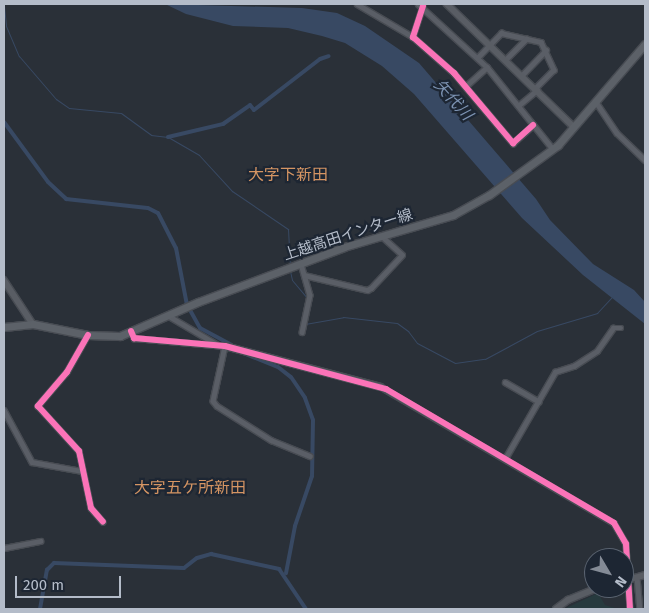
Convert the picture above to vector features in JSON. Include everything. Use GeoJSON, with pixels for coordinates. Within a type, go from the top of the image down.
{"type":"FeatureCollection","features":[{"type":"Feature","properties":{"kind":"main road","name":"上越高田インター線"},"geometry":{"type":"LineString","coordinates":[[4,327],[33,324],[88,335],[115,337],[301,264],[381,236],[453,215],[489,195],[553,149],[645,44]]}},
{"type":"Feature","properties":{"kind":"street"},"geometry":{"type":"LineString","coordinates":[[357,4],[364,5],[413,37],[466,86],[512,143],[533,125]]}},
{"type":"Feature","properties":{"kind":"street"},"geometry":{"type":"LineString","coordinates":[[418,4],[423,6],[487,68],[553,149]]}},
{"type":"Feature","properties":{"kind":"street"},"geometry":{"type":"LineString","coordinates":[[446,4],[574,127]]}},
{"type":"Feature","properties":{"kind":"street"},"geometry":{"type":"LineString","coordinates":[[413,37],[423,6]]}},
{"type":"Feature","properties":{"kind":"street"},"geometry":{"type":"LineString","coordinates":[[477,58],[501,34],[541,42],[554,70],[518,106]]}},
{"type":"Feature","properties":{"kind":"street"},"geometry":{"type":"LineString","coordinates":[[505,60],[526,38]]}},
{"type":"Feature","properties":{"kind":"street"},"geometry":{"type":"LineString","coordinates":[[521,76],[546,50]]}},
{"type":"Feature","properties":{"kind":"street"},"geometry":{"type":"LineString","coordinates":[[466,86],[487,68]]}},
{"type":"Feature","properties":{"kind":"street"},"geometry":{"type":"LineString","coordinates":[[596,102],[617,133],[645,160]]}},
{"type":"Feature","properties":{"kind":"street"},"geometry":{"type":"LineString","coordinates":[[304,276],[367,290],[371,288],[402,255],[381,236]]}},
{"type":"Feature","properties":{"kind":"street"},"geometry":{"type":"LineString","coordinates":[[301,264],[310,295],[302,332]]}},
{"type":"Feature","properties":{"kind":"street"},"geometry":{"type":"LineString","coordinates":[[4,280],[33,324]]}},
{"type":"Feature","properties":{"kind":"street"},"geometry":{"type":"LineString","coordinates":[[168,315],[222,346]]}},
{"type":"Feature","properties":{"kind":"street"},"geometry":{"type":"LineString","coordinates":[[506,457],[540,402],[555,372],[574,366],[596,352],[613,328],[621,328]]}},
{"type":"Feature","properties":{"kind":"street"},"geometry":{"type":"LineString","coordinates":[[131,332],[134,338],[222,346],[381,386],[506,457],[614,522],[624,539],[624,548]]}},
{"type":"Feature","properties":{"kind":"street"},"geometry":{"type":"LineString","coordinates":[[88,335],[67,372],[38,403],[39,409],[79,451],[91,508],[103,522]]}},
{"type":"Feature","properties":{"kind":"street"},"geometry":{"type":"LineString","coordinates":[[222,346],[213,400],[217,406],[271,440],[310,456]]}},
{"type":"Feature","properties":{"kind":"street"},"geometry":{"type":"LineString","coordinates":[[505,382],[540,402]]}},
{"type":"Feature","properties":{"kind":"street"},"geometry":{"type":"LineString","coordinates":[[4,410],[32,462],[82,471]]}},
{"type":"Feature","properties":{"kind":"street"},"geometry":{"type":"LineString","coordinates":[[4,548],[40,541]]}},
{"type":"Feature","properties":{"kind":"street"},"geometry":{"type":"LineString","coordinates":[[640,609],[642,576]]}},
{"type":"Feature","properties":{"kind":"street"},"geometry":{"type":"LineString","coordinates":[[556,609],[568,600],[584,594]]}},
{"type":"Feature","properties":{"kind":"green space"},"geometry":{"type":"Polygon","coordinates":[[[587,598],[601,598],[605,605],[618,609],[564,609],[587,598]]]}},
{"type":"Feature","properties":{"kind":"water"},"geometry":{"type":"Polygon","coordinates":[[[165,4],[302,8],[337,13],[365,26],[419,63],[536,199],[550,220],[593,264],[634,290],[645,302],[645,324],[583,275],[522,218],[414,94],[382,66],[345,43],[322,36],[288,28],[233,26],[186,14],[165,4]]]}},
{"type":"Feature","properties":{"kind":"waterway"},"geometry":{"type":"LineString","coordinates":[[4,6],[6,26],[19,56],[56,99],[69,108],[121,113],[151,135],[168,137],[199,155],[232,191],[288,229],[290,265]]}},
{"type":"Feature","properties":{"kind":"waterway"},"geometry":{"type":"LineString","coordinates":[[168,137],[223,124],[250,105],[254,110],[320,59],[329,56]]}},
{"type":"Feature","properties":{"kind":"waterway"},"geometry":{"type":"LineString","coordinates":[[4,122],[48,182],[66,199],[148,208],[158,213],[176,248],[187,305]]}},
{"type":"Feature","properties":{"kind":"waterway"},"geometry":{"type":"LineString","coordinates":[[290,271],[292,280],[308,299]]}},
{"type":"Feature","properties":{"kind":"waterway"},"geometry":{"type":"LineString","coordinates":[[305,324],[343,317],[397,323],[408,331],[417,343],[455,363],[485,359],[537,331],[597,313],[613,296]]}},
{"type":"Feature","properties":{"kind":"waterway"},"geometry":{"type":"LineString","coordinates":[[190,310],[200,328],[232,345]]}},
{"type":"Feature","properties":{"kind":"waterway"},"geometry":{"type":"LineString","coordinates":[[243,353],[278,367],[291,377],[305,398],[313,420],[312,476],[295,526],[286,573]]}},
{"type":"Feature","properties":{"kind":"waterway"},"geometry":{"type":"LineString","coordinates":[[40,609],[47,570],[54,563],[184,568],[197,558],[211,554],[279,569],[306,609]]}},
{"type":"Feature","properties":{"kind":"cycle path"},"geometry":{"type":"LineString","coordinates":[[423,6],[413,37],[454,73],[513,143],[533,125]]}},
{"type":"Feature","properties":{"kind":"cycle path"},"geometry":{"type":"LineString","coordinates":[[131,331],[134,338],[225,346],[386,389],[614,523],[626,544],[630,609]]}},
{"type":"Feature","properties":{"kind":"cycle path"},"geometry":{"type":"LineString","coordinates":[[88,335],[67,372],[38,406],[79,451],[91,508],[103,522]]}},
{"type":"Feature","properties":{"kind":"district","name":"大字下新田"},"geometry":{"type":"Point","coordinates":[288,175]}},
{"type":"Feature","properties":{"kind":"district","name":"大字五ケ所新田"},"geometry":{"type":"Point","coordinates":[190,488]}},
{"type":"Feature","properties":{"kind":"water label","name":"矢代川"},"geometry":{"type":"Point","coordinates":[453,100]}}]}
